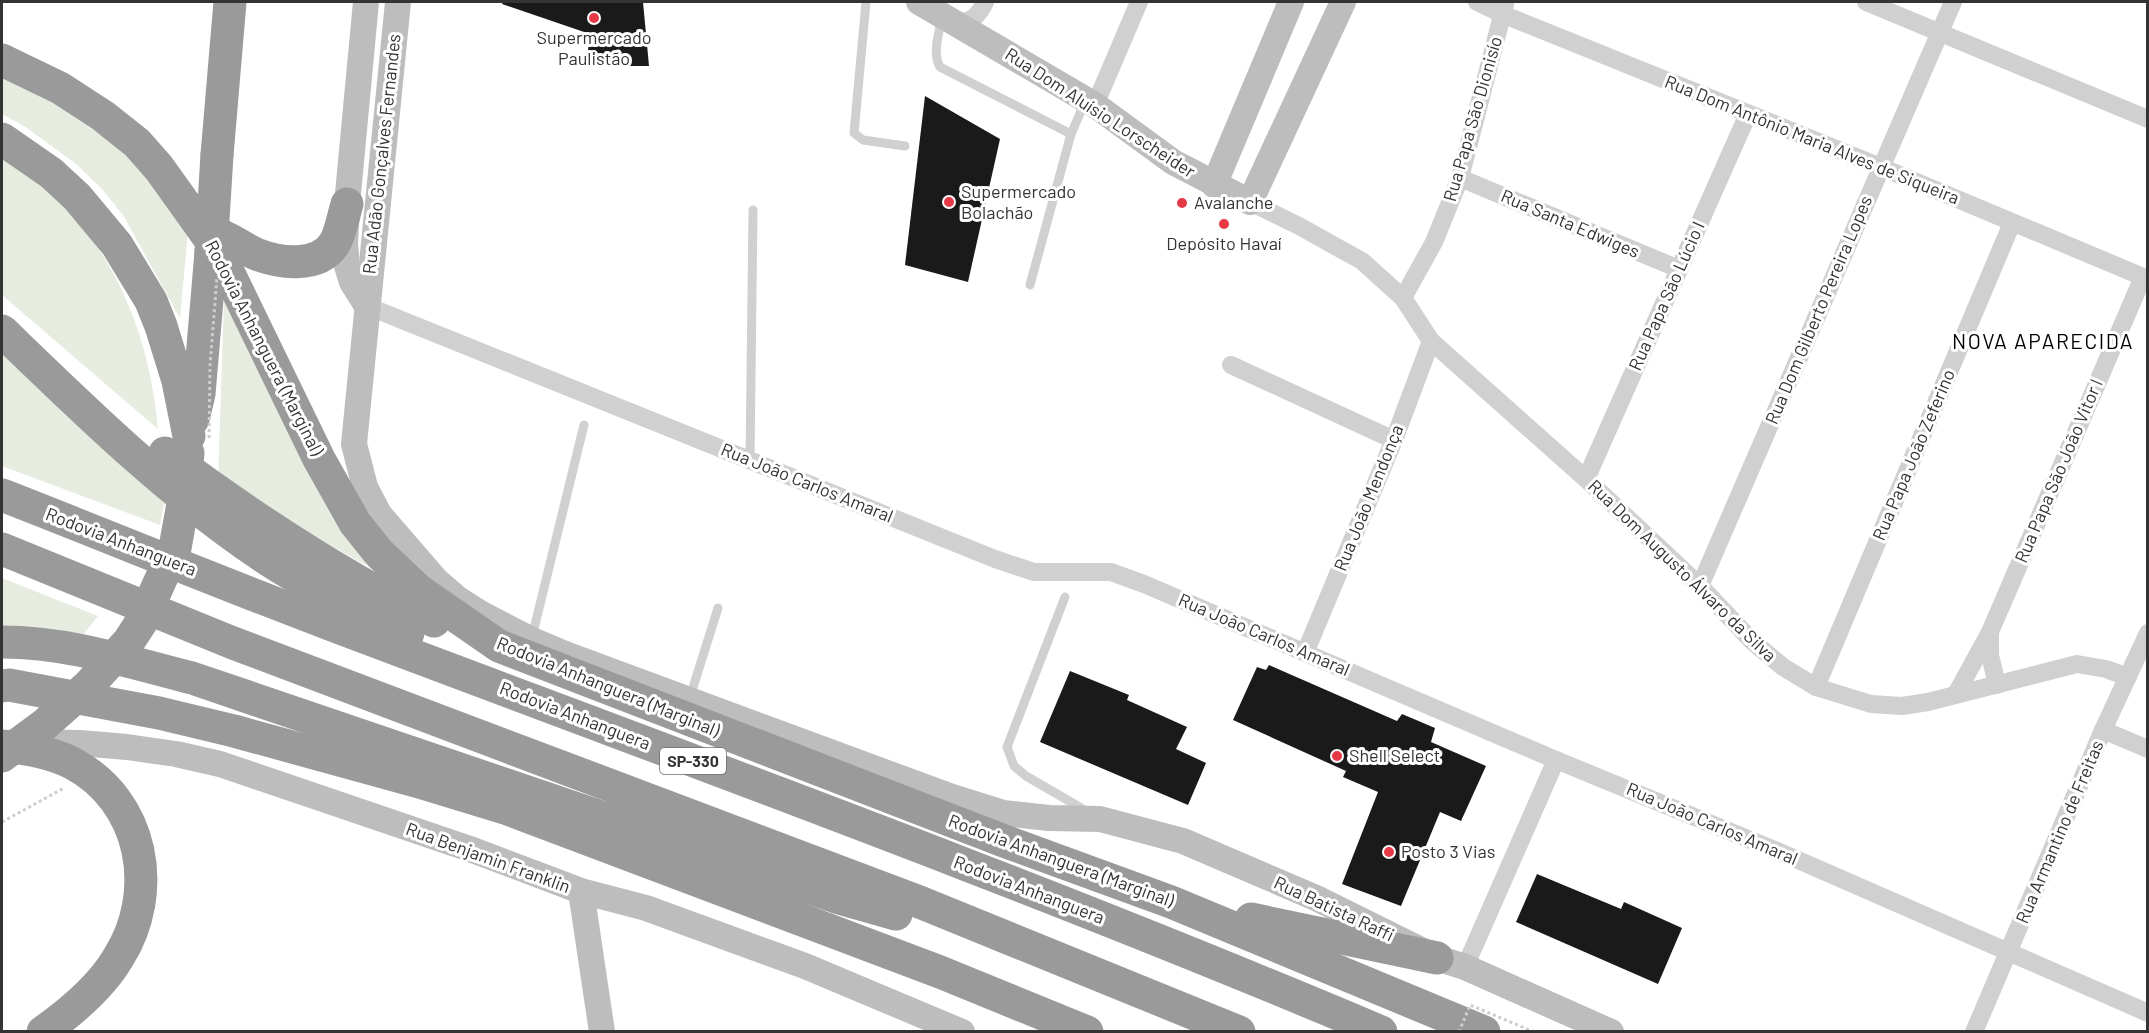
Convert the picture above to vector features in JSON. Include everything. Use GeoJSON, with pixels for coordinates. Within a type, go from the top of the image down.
{"type":"FeatureCollection","features":[{"type":"Feature","properties":{"kind":"highway"},"geometry":{"type":"LineString","coordinates":[[2,756],[44,725],[88,686],[129,640],[142,621],[176,548],[189,436],[199,394],[230,2]]}},
{"type":"Feature","properties":{"kind":"highway"},"geometry":{"type":"LineString","coordinates":[[228,41],[240,2]]}},
{"type":"Feature","properties":{"kind":"highway","name":"Rodovia Anhanguera (Marginal)"},"geometry":{"type":"LineString","coordinates":[[2,60],[60,88],[104,116],[136,143],[159,168],[217,249],[319,459],[355,523],[379,553],[418,591],[499,646],[1004,841],[1172,902],[1484,1032]]}},
{"type":"Feature","properties":{"kind":"highway"},"geometry":{"type":"LineString","coordinates":[[2,139],[51,173],[77,197],[117,245],[151,301],[161,326],[178,381],[189,436]]}},
{"type":"Feature","properties":{"kind":"highway"},"geometry":{"type":"LineString","coordinates":[[205,232],[222,234],[255,253],[276,261],[313,260],[333,248],[347,204]]}},
{"type":"Feature","properties":{"kind":"highway"},"geometry":{"type":"LineString","coordinates":[[2,323],[37,344],[140,435],[223,496],[357,581],[468,639],[499,646]]}},
{"type":"Feature","properties":{"kind":"highway"},"geometry":{"type":"LineString","coordinates":[[2,331],[108,433],[207,515],[267,559],[319,591],[590,721]]}},
{"type":"Feature","properties":{"kind":"highway","name":"Rodovia Anhanguera"},"geometry":{"type":"LineString","coordinates":[[2,495],[323,622],[590,721],[1241,972],[1382,1032]]}},
{"type":"Feature","properties":{"kind":"highway"},"geometry":{"type":"LineString","coordinates":[[2,549],[232,643],[922,903],[1239,1032]]}},
{"type":"Feature","properties":{"kind":"highway"},"geometry":{"type":"LineString","coordinates":[[2,642],[30,642],[92,652],[192,678],[836,897],[944,927],[1176,1006]]}},
{"type":"Feature","properties":{"kind":"highway"},"geometry":{"type":"LineString","coordinates":[[2,651],[93,670],[213,705],[452,783],[490,798],[508,809]]}},
{"type":"Feature","properties":{"kind":"highway"},"geometry":{"type":"LineString","coordinates":[[2,686],[9,685],[202,723],[416,781],[508,809],[940,972],[1049,1022],[1087,1032]]}},
{"type":"Feature","properties":{"kind":"highway"},"geometry":{"type":"LineString","coordinates":[[2,744],[46,752],[71,762],[87,772],[114,799],[136,840],[141,862],[140,900],[131,932],[118,958],[96,986],[43,1032]]}},
{"type":"Feature","properties":{"kind":"highway"},"geometry":{"type":"LineString","coordinates":[[1172,902],[1451,962]]}},
{"type":"Feature","properties":{"kind":"street","name":"Rua Adão Gonçalves Fernandes"},"geometry":{"type":"LineString","coordinates":[[366,2],[345,244],[347,266],[352,282],[366,306]]}},
{"type":"Feature","properties":{"kind":"street","name":"Rua Adão Gonçalves Fernandes"},"geometry":{"type":"LineString","coordinates":[[398,2],[354,444],[365,487],[379,514],[436,580],[465,604],[532,640],[689,700]]}},
{"type":"Feature","properties":{"kind":"street","name":"Rua Dom Aluísio Lorscheider"},"geometry":{"type":"LineString","coordinates":[[919,2],[1090,102],[1173,162],[1362,261],[1403,298]]}},
{"type":"Feature","properties":{"kind":"street"},"geometry":{"type":"LineString","coordinates":[[1090,102],[1139,2]]}},
{"type":"Feature","properties":{"kind":"street"},"geometry":{"type":"LineString","coordinates":[[1214,185],[1291,2]]}},
{"type":"Feature","properties":{"kind":"street"},"geometry":{"type":"LineString","coordinates":[[1250,202],[1343,2]]}},
{"type":"Feature","properties":{"kind":"street","name":"Rua Dom Antônio Maria Alves de Siqueira"},"geometry":{"type":"LineString","coordinates":[[1477,2],[1504,8],[1748,114],[2146,278]]}},
{"type":"Feature","properties":{"kind":"street"},"geometry":{"type":"LineString","coordinates":[[1866,2],[2148,119]]}},
{"type":"Feature","properties":{"kind":"street","name":"Rua Dom Gilberto Pereira Lopes"},"geometry":{"type":"LineString","coordinates":[[1700,586],[1953,2]]}},
{"type":"Feature","properties":{"kind":"street"},"geometry":{"type":"LineString","coordinates":[[950,19],[970,21],[976,17],[984,3]]}},
{"type":"Feature","properties":{"kind":"street"},"geometry":{"type":"LineString","coordinates":[[984,3],[981,22],[985,39]]}},
{"type":"Feature","properties":{"kind":"street","name":"Rua Papa São Dionisío"},"geometry":{"type":"LineString","coordinates":[[1403,298],[1434,242],[1460,178],[1504,8]]}},
{"type":"Feature","properties":{"kind":"street","name":"Rua Papa São Lúcio I"},"geometry":{"type":"LineString","coordinates":[[1586,479],[1748,114]]}},
{"type":"Feature","properties":{"kind":"street","name":"Rua Santa Edwiges"},"geometry":{"type":"LineString","coordinates":[[1460,178],[1679,269]]}},
{"type":"Feature","properties":{"kind":"street","name":"Rua Papa João Zeferino"},"geometry":{"type":"LineString","coordinates":[[1816,687],[2012,223]]}},
{"type":"Feature","properties":{"kind":"street","name":"Rua Papa São João Vitor I"},"geometry":{"type":"LineString","coordinates":[[1956,694],[1990,632],[2146,278]]}},
{"type":"Feature","properties":{"kind":"street","name":"Rua Dom Augusto Álvaro da Silva"},"geometry":{"type":"LineString","coordinates":[[1403,298],[1431,341],[1586,479],[1700,586],[1752,641],[1783,667],[1816,687],[1871,704],[1902,706],[2078,664],[2128,676]]}},
{"type":"Feature","properties":{"kind":"street","name":"Rua João Carlos Amaral"},"geometry":{"type":"LineString","coordinates":[[366,306],[995,559],[1034,572],[1111,572],[1144,584],[1556,760],[1782,853],[2148,1013]]}},
{"type":"Feature","properties":{"kind":"street","name":"Rua João Mendonça"},"geometry":{"type":"LineString","coordinates":[[1305,653],[1394,440],[1431,341]]}},
{"type":"Feature","properties":{"kind":"street"},"geometry":{"type":"LineString","coordinates":[[1231,365],[1394,440]]}},
{"type":"Feature","properties":{"kind":"street","name":"Rua Papa São João Vitor I"},"geometry":{"type":"LineString","coordinates":[[1990,632],[1990,655],[1997,685]]}},
{"type":"Feature","properties":{"kind":"street","name":"Rua Armantino de Freitas"},"geometry":{"type":"LineString","coordinates":[[1974,1032],[2103,730],[2148,633]]}},
{"type":"Feature","properties":{"kind":"street","name":"Rua Batista Raffi"},"geometry":{"type":"LineString","coordinates":[[689,700],[952,797],[1003,813],[1048,818],[1100,819],[1183,841],[1316,898],[1451,962],[1611,1032]]}},
{"type":"Feature","properties":{"kind":"street"},"geometry":{"type":"LineString","coordinates":[[2103,730],[2148,749]]}},
{"type":"Feature","properties":{"kind":"street","name":"Rua Benjamin Franklin"},"geometry":{"type":"LineString","coordinates":[[2,744],[80,743],[127,747],[176,754],[220,764],[470,849],[581,891],[645,908],[805,966],[962,1032]]}},
{"type":"Feature","properties":{"kind":"street"},"geometry":{"type":"LineString","coordinates":[[1451,962],[1556,760]]}},
{"type":"Feature","properties":{"kind":"street"},"geometry":{"type":"LineString","coordinates":[[581,891],[603,1032]]}},
{"type":"Feature","properties":{"kind":"lane"},"geometry":{"type":"LineString","coordinates":[[866,2],[854,134],[863,140],[905,146]]}},
{"type":"Feature","properties":{"kind":"lane"},"geometry":{"type":"LineString","coordinates":[[950,19],[938,35],[937,61],[940,67],[1071,134]]}},
{"type":"Feature","properties":{"kind":"lane"},"geometry":{"type":"LineString","coordinates":[[1030,285],[1071,134],[1090,102]]}},
{"type":"Feature","properties":{"kind":"lane"},"geometry":{"type":"LineString","coordinates":[[750,459],[753,210]]}},
{"type":"Feature","properties":{"kind":"lane"},"geometry":{"type":"LineString","coordinates":[[532,640],[584,425]]}},
{"type":"Feature","properties":{"kind":"lane"},"geometry":{"type":"LineString","coordinates":[[1065,597],[1007,747],[1014,766],[1026,776],[1100,819]]}},
{"type":"Feature","properties":{"kind":"lane"},"geometry":{"type":"LineString","coordinates":[[689,700],[718,608]]}},
{"type":"Feature","properties":{"kind":"path"},"geometry":{"type":"LineString","coordinates":[[2,822],[79,780],[87,772]]}},
{"type":"Feature","properties":{"kind":"path"},"geometry":{"type":"LineString","coordinates":[[1459,1032],[1470,1005],[1534,1032]]}},
{"type":"Feature","properties":{"kind":"shaded area"},"geometry":{"type":"Polygon","coordinates":[[[2,77],[50,101],[113,143],[158,186],[188,232],[180,318],[123,215],[102,189],[75,163],[24,126],[2,114],[2,77]]]}},
{"type":"Feature","properties":{"kind":"shaded area"},"geometry":{"type":"Polygon","coordinates":[[[2,156],[40,182],[66,207],[88,234],[107,263],[136,325],[146,359],[158,429],[2,295],[2,156]]]}},
{"type":"Feature","properties":{"kind":"shaded area"},"geometry":{"type":"Polygon","coordinates":[[[224,299],[367,566],[218,481],[224,299]]]}},
{"type":"Feature","properties":{"kind":"shaded area"},"geometry":{"type":"Polygon","coordinates":[[[2,350],[166,494],[160,525],[2,466],[2,350]]]}},
{"type":"Feature","properties":{"kind":"shaded area"},"geometry":{"type":"Polygon","coordinates":[[[2,578],[98,616],[83,635],[2,626],[2,578]]]}},
{"type":"Feature","properties":{"kind":"building","name":"Supermercado Paulistão"},"geometry":{"type":"Polygon","coordinates":[[[503,2],[643,2],[649,66],[586,66],[590,34],[502,4],[503,2]]]}},
{"type":"Feature","properties":{"kind":"building","name":"Supermercado Bolachão"},"geometry":{"type":"Polygon","coordinates":[[[925,96],[1000,139],[968,282],[905,265],[925,96]]]}},
{"type":"Feature","properties":{"kind":"building"},"geometry":{"type":"Polygon","coordinates":[[[1269,665],[1397,721],[1402,714],[1435,728],[1431,742],[1486,766],[1461,821],[1440,812],[1401,906],[1342,884],[1378,792],[1343,777],[1346,771],[1233,720],[1257,667],[1266,670],[1269,665]]]}},
{"type":"Feature","properties":{"kind":"building"},"geometry":{"type":"Polygon","coordinates":[[[1070,671],[1129,695],[1127,700],[1187,727],[1176,749],[1206,763],[1188,805],[1040,742],[1070,671]]]}},
{"type":"Feature","properties":{"kind":"building"},"geometry":{"type":"Polygon","coordinates":[[[1537,874],[1621,909],[1624,902],[1682,928],[1658,984],[1516,922],[1537,874]]]}},
{"type":"Feature","properties":{"kind":"place","name":"Supermercado Paulistão"},"geometry":{"type":"Point","coordinates":[594,18]}},
{"type":"Feature","properties":{"kind":"place","name":"Supermercado Bolachão"},"geometry":{"type":"Point","coordinates":[949,202]}},
{"type":"Feature","properties":{"kind":"place","name":"Avalanche"},"geometry":{"type":"Point","coordinates":[1182,203]}},
{"type":"Feature","properties":{"kind":"place","name":"Depósito Havaí"},"geometry":{"type":"Point","coordinates":[1224,224]}},
{"type":"Feature","properties":{"kind":"place","name":"Shell Select"},"geometry":{"type":"Point","coordinates":[1337,756]}},
{"type":"Feature","properties":{"kind":"place","name":"Posto 3 Vias"},"geometry":{"type":"Point","coordinates":[1389,852]}},
{"type":"Feature","properties":{"kind":"district","name":"NOVA APARECIDA"},"geometry":{"type":"Point","coordinates":[2043,342]}}]}
